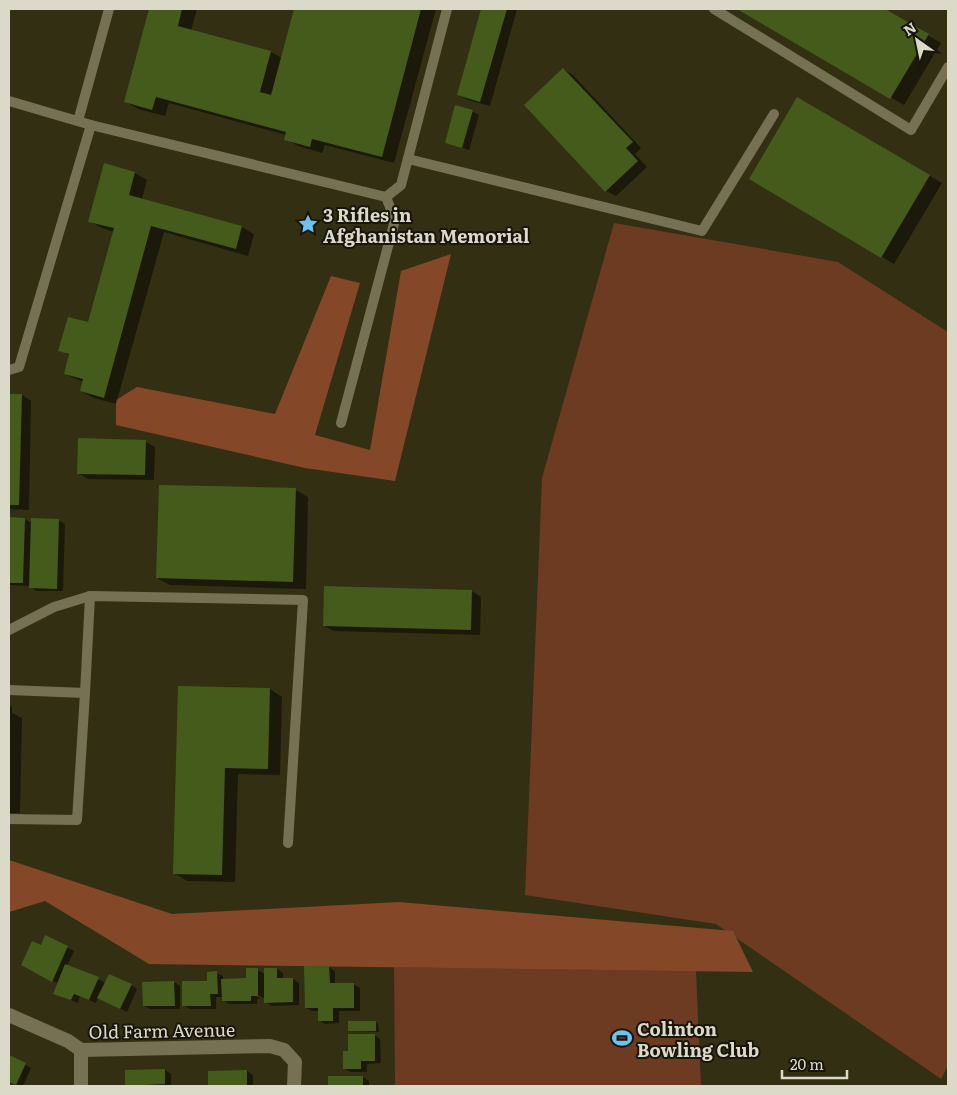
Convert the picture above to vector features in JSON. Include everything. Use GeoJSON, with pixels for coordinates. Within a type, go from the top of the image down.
{"type":"FeatureCollection","features":[{"type":"Feature","properties":{"kind":"street","name":"Old Farm Avenue"},"geometry":{"type":"LineString","coordinates":[[9,1015],[68,1041],[81,1050],[270,1046],[284,1050],[295,1062],[294,1086]]}},
{"type":"Feature","properties":{"kind":"street"},"geometry":{"type":"LineString","coordinates":[[81,1050],[81,1086]]}},
{"type":"Feature","properties":{"kind":"lane"},"geometry":{"type":"LineString","coordinates":[[78,121],[109,9]]}},
{"type":"Feature","properties":{"kind":"lane"},"geometry":{"type":"LineString","coordinates":[[386,197],[401,185],[447,9]]}},
{"type":"Feature","properties":{"kind":"lane"},"geometry":{"type":"LineString","coordinates":[[714,9],[911,130],[948,67]]}},
{"type":"Feature","properties":{"kind":"lane"},"geometry":{"type":"LineString","coordinates":[[9,101],[91,125],[386,197]]}},
{"type":"Feature","properties":{"kind":"lane"},"geometry":{"type":"LineString","coordinates":[[408,159],[702,231],[774,114]]}},
{"type":"Feature","properties":{"kind":"lane"},"geometry":{"type":"LineString","coordinates":[[9,370],[19,367],[91,125]]}},
{"type":"Feature","properties":{"kind":"lane"},"geometry":{"type":"LineString","coordinates":[[341,423],[395,220],[386,197]]}},
{"type":"Feature","properties":{"kind":"lane"},"geometry":{"type":"LineString","coordinates":[[9,630],[54,608],[90,596],[303,600],[288,844]]}},
{"type":"Feature","properties":{"kind":"lane"},"geometry":{"type":"LineString","coordinates":[[9,819],[77,820],[90,596]]}},
{"type":"Feature","properties":{"kind":"lane"},"geometry":{"type":"LineString","coordinates":[[9,690],[85,693]]}},
{"type":"Feature","properties":{"kind":"shaded area"},"geometry":{"type":"Polygon","coordinates":[[[614,223],[838,262],[948,332],[948,1066],[941,1079],[716,924],[525,895],[542,478],[614,223]]]}},
{"type":"Feature","properties":{"kind":"shaded area"},"geometry":{"type":"Polygon","coordinates":[[[451,254],[395,481],[305,468],[116,425],[116,400],[137,387],[275,414],[331,276],[360,283],[315,435],[370,450],[401,271],[451,254]]]}},
{"type":"Feature","properties":{"kind":"shaded area"},"geometry":{"type":"Polygon","coordinates":[[[9,860],[172,914],[399,902],[733,931],[753,972],[149,964],[45,901],[9,912],[9,860]]]}},
{"type":"Feature","properties":{"kind":"shaded area"},"geometry":{"type":"Polygon","coordinates":[[[394,967],[696,971],[701,1086],[395,1086],[394,967]]]}},
{"type":"Feature","properties":{"kind":"building"},"geometry":{"type":"Polygon","coordinates":[[[149,9],[182,9],[178,26],[271,51],[260,92],[271,95],[294,9],[421,9],[382,157],[312,139],[310,147],[284,140],[286,132],[156,97],[152,110],[124,102],[149,9]]]}},
{"type":"Feature","properties":{"kind":"building"},"geometry":{"type":"Polygon","coordinates":[[[481,9],[507,9],[480,102],[457,95],[481,9]]]}},
{"type":"Feature","properties":{"kind":"building"},"geometry":{"type":"Polygon","coordinates":[[[737,9],[885,9],[929,34],[890,99],[737,9]]]}},
{"type":"Feature","properties":{"kind":"building"},"geometry":{"type":"Polygon","coordinates":[[[563,68],[633,142],[626,148],[638,161],[605,192],[524,105],[563,68]]]}},
{"type":"Feature","properties":{"kind":"building"},"geometry":{"type":"Polygon","coordinates":[[[797,97],[930,175],[881,258],[749,179],[797,97]]]}},
{"type":"Feature","properties":{"kind":"building"},"geometry":{"type":"Polygon","coordinates":[[[455,105],[473,110],[462,148],[445,143],[455,105]]]}},
{"type":"Feature","properties":{"kind":"building"},"geometry":{"type":"Polygon","coordinates":[[[104,163],[135,172],[129,195],[242,226],[236,249],[151,226],[104,398],[80,391],[83,379],[64,374],[69,354],[58,351],[68,317],[88,322],[114,228],[88,222],[104,163]]]}},
{"type":"Feature","properties":{"kind":"building"},"geometry":{"type":"Polygon","coordinates":[[[9,394],[22,394],[19,505],[9,505],[9,394]]]}},
{"type":"Feature","properties":{"kind":"building"},"geometry":{"type":"Polygon","coordinates":[[[78,438],[146,440],[145,475],[77,474],[78,438]]]}},
{"type":"Feature","properties":{"kind":"building"},"geometry":{"type":"Polygon","coordinates":[[[159,485],[296,488],[293,582],[156,578],[159,485]]]}},
{"type":"Feature","properties":{"kind":"building"},"geometry":{"type":"Polygon","coordinates":[[[9,517],[25,518],[23,583],[9,583],[9,517]]]}},
{"type":"Feature","properties":{"kind":"building"},"geometry":{"type":"Polygon","coordinates":[[[31,518],[59,519],[57,589],[29,588],[31,518]]]}},
{"type":"Feature","properties":{"kind":"building"},"geometry":{"type":"Polygon","coordinates":[[[324,586],[472,590],[471,630],[323,626],[324,586]]]}},
{"type":"Feature","properties":{"kind":"building"},"geometry":{"type":"Polygon","coordinates":[[[178,686],[270,688],[268,769],[225,768],[222,875],[173,874],[178,686]]]}},
{"type":"Feature","properties":{"kind":"building"},"geometry":{"type":"Polygon","coordinates":[[[45,935],[68,946],[52,982],[21,965],[32,941],[41,945],[45,935]]]}},
{"type":"Feature","properties":{"kind":"building"},"geometry":{"type":"Polygon","coordinates":[[[65,964],[99,977],[89,1000],[74,994],[71,1000],[53,994],[65,964]]]}},
{"type":"Feature","properties":{"kind":"building"},"geometry":{"type":"Polygon","coordinates":[[[304,966],[329,966],[330,983],[354,983],[354,1008],[333,1008],[333,1021],[318,1021],[318,1008],[305,1008],[304,966]]]}},
{"type":"Feature","properties":{"kind":"building"},"geometry":{"type":"Polygon","coordinates":[[[246,968],[258,968],[258,996],[251,996],[251,1001],[222,1001],[221,979],[246,978],[246,968]]]}},
{"type":"Feature","properties":{"kind":"building"},"geometry":{"type":"Polygon","coordinates":[[[264,968],[277,968],[277,978],[293,978],[293,1002],[264,1003],[264,968]]]}},
{"type":"Feature","properties":{"kind":"building"},"geometry":{"type":"Polygon","coordinates":[[[217,971],[218,994],[210,994],[211,1006],[182,1006],[182,981],[207,981],[207,972],[217,971]]]}},
{"type":"Feature","properties":{"kind":"building"},"geometry":{"type":"Polygon","coordinates":[[[109,974],[132,984],[120,1009],[97,998],[109,974]]]}},
{"type":"Feature","properties":{"kind":"building"},"geometry":{"type":"Polygon","coordinates":[[[174,981],[175,1006],[143,1006],[142,982],[174,981]]]}},
{"type":"Feature","properties":{"kind":"building"},"geometry":{"type":"Polygon","coordinates":[[[348,1021],[376,1021],[376,1031],[348,1031],[348,1021]]]}},
{"type":"Feature","properties":{"kind":"building"},"geometry":{"type":"Polygon","coordinates":[[[348,1034],[375,1034],[375,1061],[361,1061],[361,1069],[343,1069],[343,1051],[348,1051],[348,1034]]]}},
{"type":"Feature","properties":{"kind":"building"},"geometry":{"type":"Polygon","coordinates":[[[9,1055],[26,1063],[16,1085],[9,1082],[9,1055]]]}},
{"type":"Feature","properties":{"kind":"building"},"geometry":{"type":"Polygon","coordinates":[[[165,1069],[165,1084],[125,1086],[125,1070],[165,1069]]]}},
{"type":"Feature","properties":{"kind":"building"},"geometry":{"type":"Polygon","coordinates":[[[247,1070],[247,1086],[208,1086],[208,1071],[247,1070]]]}},
{"type":"Feature","properties":{"kind":"building"},"geometry":{"type":"Polygon","coordinates":[[[328,1076],[363,1076],[363,1086],[328,1086],[328,1076]]]}},
{"type":"Feature","properties":{"kind":"place","name":"3 Rifles in Afghanistan Memorial"},"geometry":{"type":"Point","coordinates":[308,224]}},
{"type":"Feature","properties":{"kind":"place","name":"Colinton Bowling Club"},"geometry":{"type":"Point","coordinates":[622,1038]}}]}
